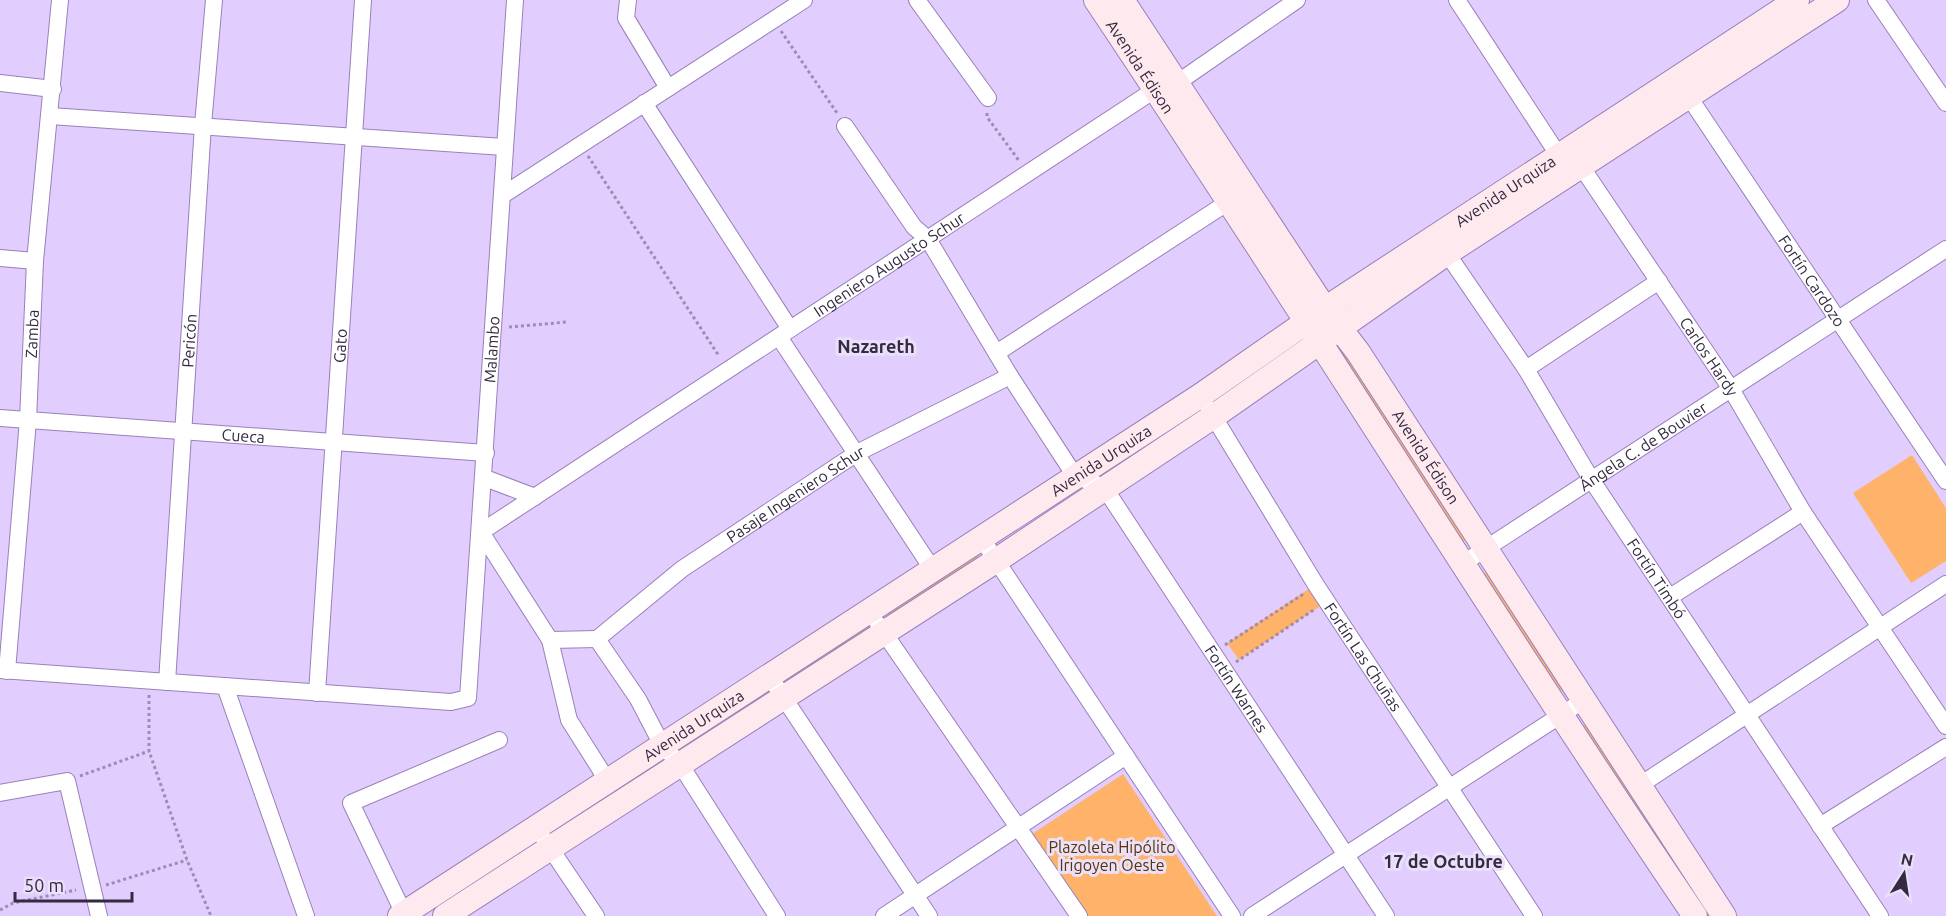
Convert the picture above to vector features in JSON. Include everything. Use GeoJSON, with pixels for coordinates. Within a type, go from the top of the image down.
{"type":"FeatureCollection","features":[{"type":"Feature","properties":{"kind":"main road","name":"Avenida Édison"},"geometry":{"type":"LineString","coordinates":[[1096,0],[1166,86],[1316,315],[1320,343],[1559,716],[1695,916]]}},
{"type":"Feature","properties":{"kind":"main road","name":"Avenida Édison"},"geometry":{"type":"LineString","coordinates":[[1122,0],[1166,86]]}},
{"type":"Feature","properties":{"kind":"main road","name":"Avenida Urquiza"},"geometry":{"type":"LineString","coordinates":[[445,916],[544,838],[607,780],[982,539],[1200,396],[1316,315],[1581,166],[1798,5],[1837,0]]}},
{"type":"Feature","properties":{"kind":"main road","name":"Avenida Urquiza"},"geometry":{"type":"LineString","coordinates":[[402,915],[680,764],[784,698],[997,560],[1342,328],[1442,246],[1559,156],[1684,88]]}},
{"type":"Feature","properties":{"kind":"main road","name":"Avenida Édison"},"geometry":{"type":"LineString","coordinates":[[1316,315],[1342,328],[1724,916]]}},
{"type":"Feature","properties":{"kind":"street","name":"Zamba"},"geometry":{"type":"LineString","coordinates":[[4,670],[28,420],[36,261],[60,0]]}},
{"type":"Feature","properties":{"kind":"street","name":"Pericón"},"geometry":{"type":"LineString","coordinates":[[167,682],[185,432],[203,125],[214,0]]}},
{"type":"Feature","properties":{"kind":"street","name":"Gato"},"geometry":{"type":"LineString","coordinates":[[317,693],[352,137],[363,0]]}},
{"type":"Feature","properties":{"kind":"street","name":"Malambo"},"geometry":{"type":"LineString","coordinates":[[317,693],[451,702],[468,698],[495,327],[504,147],[515,0]]}},
{"type":"Feature","properties":{"kind":"street"},"geometry":{"type":"LineString","coordinates":[[628,0],[626,18],[668,88]]}},
{"type":"Feature","properties":{"kind":"street"},"geometry":{"type":"LineString","coordinates":[[503,195],[668,88],[780,10],[804,0]]}},
{"type":"Feature","properties":{"kind":"street"},"geometry":{"type":"LineString","coordinates":[[917,0],[988,98]]}},
{"type":"Feature","properties":{"kind":"street","name":"Ingeniero Augusto Schur"},"geometry":{"type":"LineString","coordinates":[[481,532],[1028,173],[1297,0]]}},
{"type":"Feature","properties":{"kind":"street"},"geometry":{"type":"LineString","coordinates":[[1457,0],[1559,156],[1581,166]]}},
{"type":"Feature","properties":{"kind":"street"},"geometry":{"type":"LineString","coordinates":[[1876,0],[1946,103]]}},
{"type":"Feature","properties":{"kind":"street"},"geometry":{"type":"LineString","coordinates":[[0,83],[53,89]]}},
{"type":"Feature","properties":{"kind":"street","name":"Fortín Cardozo"},"geometry":{"type":"LineString","coordinates":[[1684,88],[1946,481]]}},
{"type":"Feature","properties":{"kind":"street"},"geometry":{"type":"LineString","coordinates":[[644,103],[857,453],[933,570]]}},
{"type":"Feature","properties":{"kind":"street"},"geometry":{"type":"LineString","coordinates":[[50,116],[504,147]]}},
{"type":"Feature","properties":{"kind":"street"},"geometry":{"type":"LineString","coordinates":[[845,126],[914,227],[928,239],[998,352],[1010,376],[1075,476],[1104,487]]}},
{"type":"Feature","properties":{"kind":"street","name":"Carlos Hardy"},"geometry":{"type":"LineString","coordinates":[[1581,166],[1731,389],[1803,512],[1946,726]]}},
{"type":"Feature","properties":{"kind":"street"},"geometry":{"type":"LineString","coordinates":[[998,352],[1238,196]]}},
{"type":"Feature","properties":{"kind":"street","name":"Fortín Timbó"},"geometry":{"type":"LineString","coordinates":[[1442,246],[1526,369],[1591,479],[1880,916]]}},
{"type":"Feature","properties":{"kind":"street","name":"Ángela C. de Bouvier"},"geometry":{"type":"LineString","coordinates":[[1462,564],[1946,249]]}},
{"type":"Feature","properties":{"kind":"street"},"geometry":{"type":"LineString","coordinates":[[0,258],[36,261]]}},
{"type":"Feature","properties":{"kind":"street"},"geometry":{"type":"LineString","coordinates":[[1526,369],[1659,281]]}},
{"type":"Feature","properties":{"kind":"street","name":"Pasaje Ingeniero Schur"},"geometry":{"type":"LineString","coordinates":[[597,639],[682,569],[857,453],[1010,376]]}},
{"type":"Feature","properties":{"kind":"street","name":"Fortín Las Chuñas"},"geometry":{"type":"LineString","coordinates":[[1200,396],[1316,585],[1534,916]]}},
{"type":"Feature","properties":{"kind":"street","name":"Cueca"},"geometry":{"type":"LineString","coordinates":[[0,418],[486,453]]}},
{"type":"Feature","properties":{"kind":"street"},"geometry":{"type":"LineString","coordinates":[[484,478],[535,497]]}},
{"type":"Feature","properties":{"kind":"street","name":"Fortín Warnes"},"geometry":{"type":"LineString","coordinates":[[1104,487],[1215,652],[1386,916]]}},
{"type":"Feature","properties":{"kind":"street"},"geometry":{"type":"LineString","coordinates":[[1670,597],[1803,512]]}},
{"type":"Feature","properties":{"kind":"street"},"geometry":{"type":"LineString","coordinates":[[481,532],[550,640],[569,720],[607,780]]}},
{"type":"Feature","properties":{"kind":"street"},"geometry":{"type":"LineString","coordinates":[[982,539],[1232,916]]}},
{"type":"Feature","properties":{"kind":"street"},"geometry":{"type":"LineString","coordinates":[[1640,784],[1946,584]]}},
{"type":"Feature","properties":{"kind":"street"},"geometry":{"type":"LineString","coordinates":[[870,610],[883,633],[1020,827],[1079,916]]}},
{"type":"Feature","properties":{"kind":"street"},"geometry":{"type":"LineString","coordinates":[[550,640],[597,639],[638,699],[662,745],[680,764],[777,916]]}},
{"type":"Feature","properties":{"kind":"street"},"geometry":{"type":"LineString","coordinates":[[4,670],[317,693]]}},
{"type":"Feature","properties":{"kind":"street"},"geometry":{"type":"LineString","coordinates":[[770,677],[929,916]]}},
{"type":"Feature","properties":{"kind":"street"},"geometry":{"type":"LineString","coordinates":[[225,686],[306,916]]}},
{"type":"Feature","properties":{"kind":"street"},"geometry":{"type":"LineString","coordinates":[[1252,916],[1584,700]]}},
{"type":"Feature","properties":{"kind":"street"},"geometry":{"type":"LineString","coordinates":[[402,915],[351,803],[499,740]]}},
{"type":"Feature","properties":{"kind":"street"},"geometry":{"type":"LineString","coordinates":[[1820,826],[1946,747]]}},
{"type":"Feature","properties":{"kind":"street"},"geometry":{"type":"LineString","coordinates":[[884,916],[1126,756]]}},
{"type":"Feature","properties":{"kind":"street"},"geometry":{"type":"LineString","coordinates":[[0,793],[67,781],[90,887],[99,916]]}},
{"type":"Feature","properties":{"kind":"street"},"geometry":{"type":"LineString","coordinates":[[544,838],[596,916]]}},
{"type":"Feature","properties":{"kind":"path"},"geometry":{"type":"LineString","coordinates":[[780,10],[845,126]]}},
{"type":"Feature","properties":{"kind":"path"},"geometry":{"type":"LineString","coordinates":[[988,98],[987,117],[1028,173]]}},
{"type":"Feature","properties":{"kind":"path"},"geometry":{"type":"LineString","coordinates":[[581,144],[728,370]]}},
{"type":"Feature","properties":{"kind":"path"},"geometry":{"type":"LineString","coordinates":[[495,327],[567,322]]}},
{"type":"Feature","properties":{"kind":"path"},"geometry":{"type":"LineString","coordinates":[[1215,652],[1316,585]]}},
{"type":"Feature","properties":{"kind":"path"},"geometry":{"type":"LineString","coordinates":[[1225,669],[1327,602]]}},
{"type":"Feature","properties":{"kind":"path"},"geometry":{"type":"LineString","coordinates":[[149,681],[149,751],[187,860],[211,916]]}},
{"type":"Feature","properties":{"kind":"path"},"geometry":{"type":"LineString","coordinates":[[67,781],[149,751]]}},
{"type":"Feature","properties":{"kind":"path"},"geometry":{"type":"LineString","coordinates":[[0,910],[13,903],[90,887],[102,887],[187,860]]}},
{"type":"Feature","properties":{"kind":"green space"},"geometry":{"type":"Polygon","coordinates":[[[1345,350],[1466,540],[1460,543],[1339,354],[1345,350]]]}},
{"type":"Feature","properties":{"kind":"green space"},"geometry":{"type":"Polygon","coordinates":[[[1912,455],[1946,508],[1946,561],[1911,583],[1853,493],[1912,455]]]}},
{"type":"Feature","properties":{"kind":"green space"},"geometry":{"type":"Polygon","coordinates":[[[975,553],[978,557],[889,616],[886,611],[975,553]]]}},
{"type":"Feature","properties":{"kind":"green space"},"geometry":{"type":"Polygon","coordinates":[[[1488,571],[1562,690],[1557,694],[1483,575],[1488,571]]]}},
{"type":"Feature","properties":{"kind":"green space"},"geometry":{"type":"Polygon","coordinates":[[[1313,586],[1325,603],[1239,660],[1227,643],[1313,586]]]}},
{"type":"Feature","properties":{"kind":"green space"},"geometry":{"type":"Polygon","coordinates":[[[868,624],[871,628],[789,682],[787,678],[868,624]]]}},
{"type":"Feature","properties":{"kind":"green space"},"geometry":{"type":"Polygon","coordinates":[[[770,689],[772,692],[691,745],[689,742],[770,689]]]}},
{"type":"Feature","properties":{"kind":"green space"},"geometry":{"type":"Polygon","coordinates":[[[1585,724],[1712,916],[1704,916],[1579,728],[1585,724]]]}},
{"type":"Feature","properties":{"kind":"green space"},"geometry":{"type":"Polygon","coordinates":[[[654,764],[657,767],[557,831],[555,828],[654,764]]]}},
{"type":"Feature","properties":{"kind":"green space","name":"Plazoleta Hipólito Irigoyen Oeste"},"geometry":{"type":"Polygon","coordinates":[[[1123,774],[1217,916],[1087,916],[1032,834],[1123,774]]]}},
{"type":"Feature","properties":{"kind":"district","name":"Nazareth"},"geometry":{"type":"Point","coordinates":[876,347]}},
{"type":"Feature","properties":{"kind":"district","name":"17 de Octubre"},"geometry":{"type":"Point","coordinates":[1443,862]}}]}
